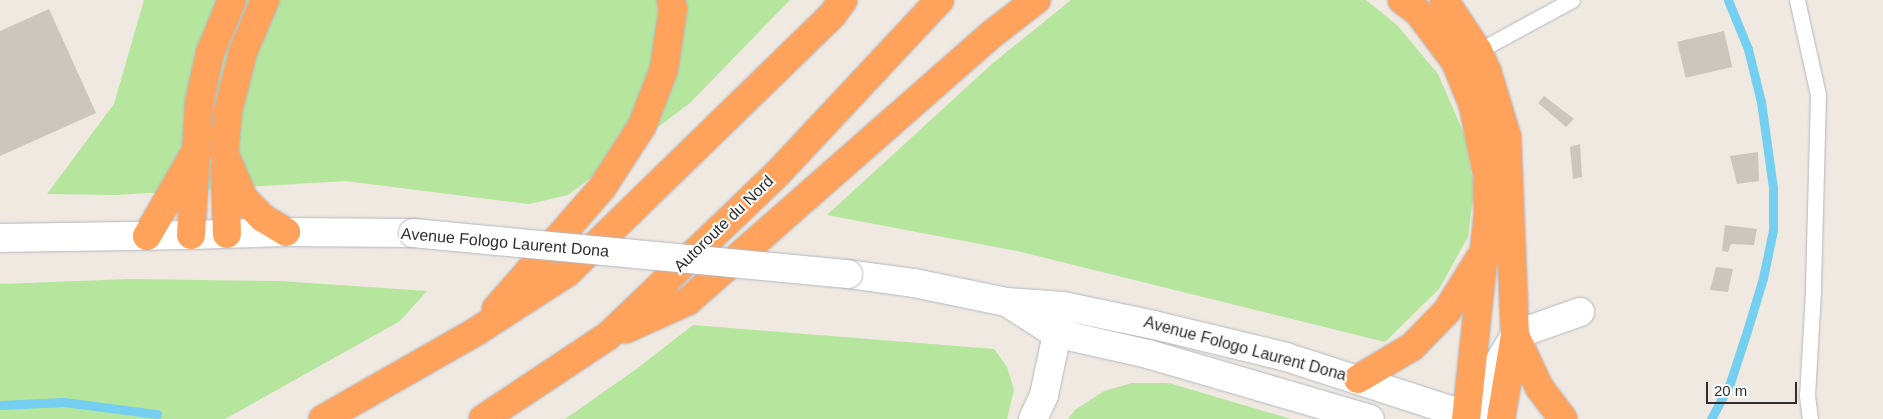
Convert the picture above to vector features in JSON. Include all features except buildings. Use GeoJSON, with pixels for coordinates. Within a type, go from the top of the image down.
{"type":"FeatureCollection","features":[{"type":"Feature","properties":{"kind":"highway"},"geometry":{"type":"LineString","coordinates":[[191,235],[194,152],[199,104],[210,53],[232,0]]}},
{"type":"Feature","properties":{"kind":"highway"},"geometry":{"type":"LineString","coordinates":[[227,234],[224,153],[228,111],[243,52],[265,0]]}},
{"type":"Feature","properties":{"kind":"highway"},"geometry":{"type":"LineString","coordinates":[[477,331],[602,188],[642,126],[664,69],[673,10],[672,0]]}},
{"type":"Feature","properties":{"kind":"highway"},"geometry":{"type":"LineString","coordinates":[[323,419],[477,331],[567,273],[833,14],[843,0]]}},
{"type":"Feature","properties":{"kind":"highway","name":"Autoroute du Nord"},"geometry":{"type":"LineString","coordinates":[[483,419],[608,336],[777,174],[940,0]]}},
{"type":"Feature","properties":{"kind":"highway"},"geometry":{"type":"LineString","coordinates":[[608,336],[688,301],[992,34],[1036,0]]}},
{"type":"Feature","properties":{"kind":"highway"},"geometry":{"type":"LineString","coordinates":[[1402,0],[1419,14],[1455,61],[1473,106],[1487,174],[1488,214],[1471,418]]}},
{"type":"Feature","properties":{"kind":"highway"},"geometry":{"type":"LineString","coordinates":[[1444,0],[1478,51],[1487,71],[1507,137],[1515,335],[1501,419]]}},
{"type":"Feature","properties":{"kind":"highway"},"geometry":{"type":"LineString","coordinates":[[146,236],[194,152]]}},
{"type":"Feature","properties":{"kind":"highway"},"geometry":{"type":"LineString","coordinates":[[224,153],[244,200],[263,218],[286,232]]}},
{"type":"Feature","properties":{"kind":"highway"},"geometry":{"type":"LineString","coordinates":[[1358,379],[1412,347],[1448,311],[1484,253]]}},
{"type":"Feature","properties":{"kind":"highway"},"geometry":{"type":"LineString","coordinates":[[1515,335],[1539,387],[1563,419]]}},
{"type":"Feature","properties":{"kind":"main road","name":"Avenue Fologo Laurent Dona"},"geometry":{"type":"LineString","coordinates":[[0,238],[286,232],[413,233],[848,274],[914,284],[1006,302],[1063,306],[1154,325],[1277,355],[1358,379],[1471,418]]}},
{"type":"Feature","properties":{"kind":"main road","name":"Avenue Fologo Laurent Dona"},"geometry":{"type":"LineString","coordinates":[[1006,302],[1056,333],[1148,354],[1370,419]]}},
{"type":"Feature","properties":{"kind":"main road"},"geometry":{"type":"LineString","coordinates":[[1033,419],[1044,395],[1063,306]]}},
{"type":"Feature","properties":{"kind":"main road"},"geometry":{"type":"LineString","coordinates":[[1471,418],[1515,335],[1580,312]]}},
{"type":"Feature","properties":{"kind":"lane"},"geometry":{"type":"LineString","coordinates":[[1478,51],[1572,0]]}},
{"type":"Feature","properties":{"kind":"lane"},"geometry":{"type":"LineString","coordinates":[[1797,0],[1818,95],[1813,292],[1807,395],[1810,419]]}},
{"type":"Feature","properties":{"kind":"green space"},"geometry":{"type":"Polygon","coordinates":[[[144,0],[790,0],[690,103],[568,195],[529,204],[345,181],[116,195],[47,194],[114,104],[144,0]]]}},
{"type":"Feature","properties":{"kind":"green space"},"geometry":{"type":"Polygon","coordinates":[[[1071,0],[1366,0],[1397,25],[1438,74],[1465,136],[1474,189],[1468,237],[1439,289],[1385,342],[1017,251],[827,215],[993,63],[1071,0]]]}},
{"type":"Feature","properties":{"kind":"green space"},"geometry":{"type":"Polygon","coordinates":[[[130,279],[280,281],[427,291],[400,321],[225,419],[0,419],[0,284],[130,279]]]}},
{"type":"Feature","properties":{"kind":"green space"},"geometry":{"type":"Polygon","coordinates":[[[693,325],[994,349],[1007,367],[1014,390],[1007,419],[565,419],[635,370],[693,325]]]}},
{"type":"Feature","properties":{"kind":"green space"},"geometry":{"type":"Polygon","coordinates":[[[1132,383],[1169,383],[1291,419],[1068,419],[1075,410],[1104,391],[1132,383]]]}},
{"type":"Feature","properties":{"kind":"waterway"},"geometry":{"type":"LineString","coordinates":[[1711,419],[1730,383],[1763,278],[1773,230],[1773,188],[1761,102],[1748,49],[1728,0]]}},
{"type":"Feature","properties":{"kind":"waterway"},"geometry":{"type":"LineString","coordinates":[[0,405],[64,402],[157,414]]}}]}
